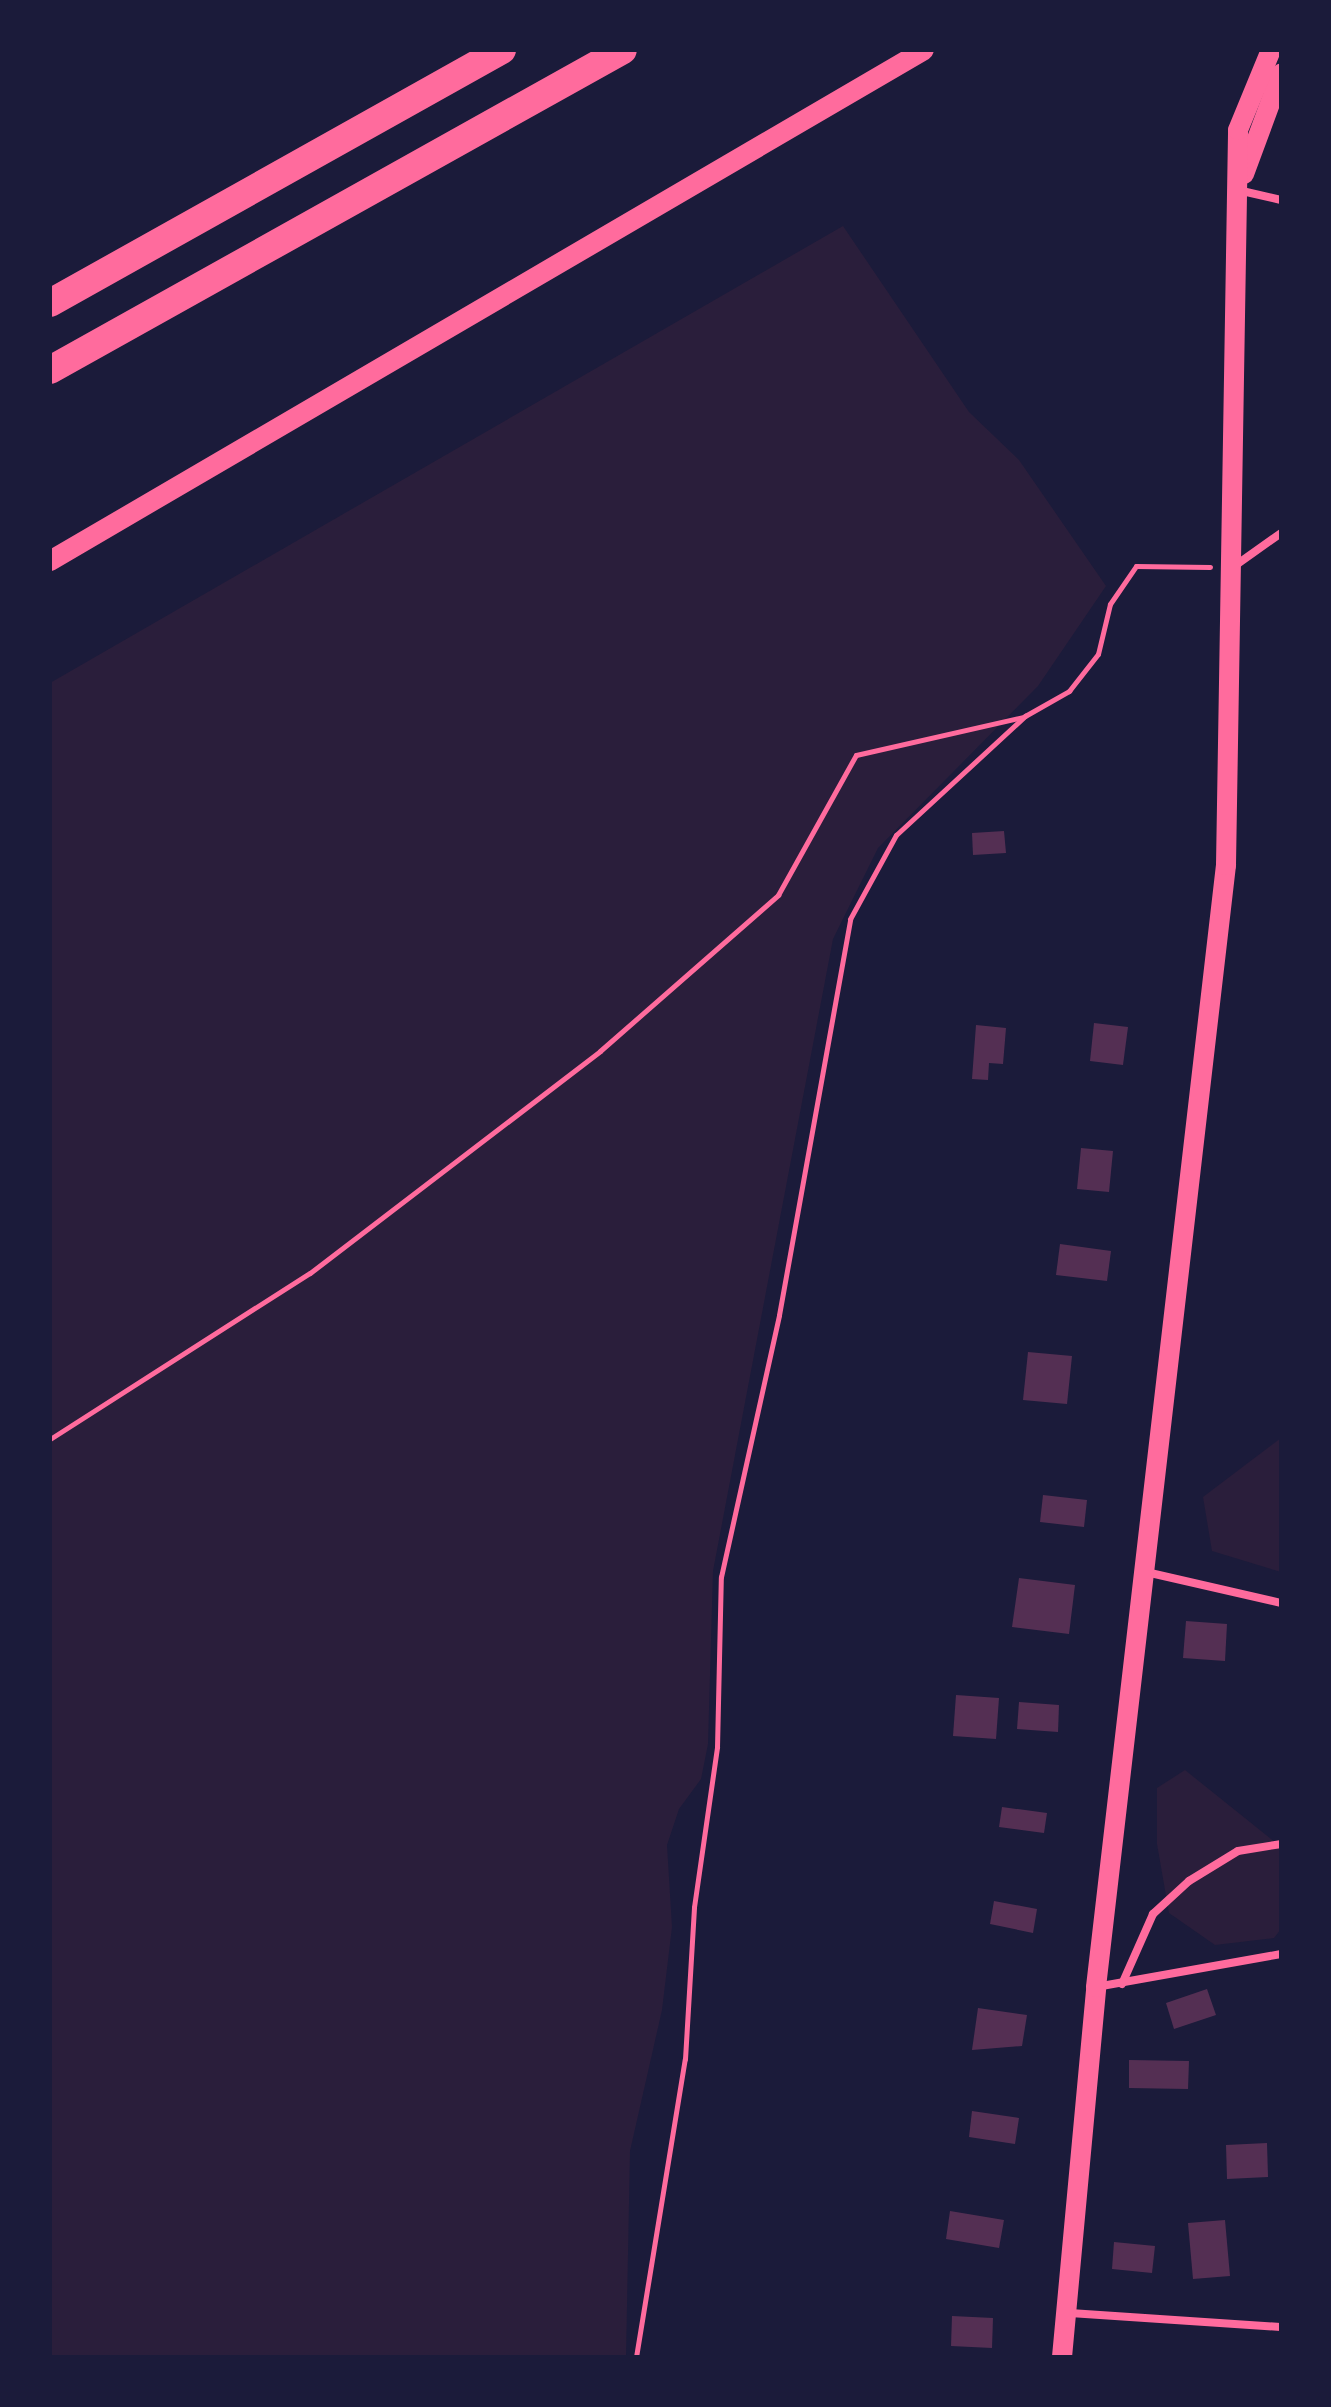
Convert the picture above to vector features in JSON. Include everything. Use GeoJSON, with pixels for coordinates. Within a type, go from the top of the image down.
{"type":"FeatureCollection","features":[{"type":"Feature","properties":{"kind":"highway"},"geometry":{"type":"LineString","coordinates":[[50,303],[502,50]]}},
{"type":"Feature","properties":{"kind":"highway"},"geometry":{"type":"LineString","coordinates":[[50,370],[623,50]]}},
{"type":"Feature","properties":{"kind":"main road"},"geometry":{"type":"LineString","coordinates":[[50,562],[924,50]]}},
{"type":"Feature","properties":{"kind":"main road"},"geometry":{"type":"LineString","coordinates":[[1062,2357],[1096,1987],[1226,865],[1238,130],[1271,50]]}},
{"type":"Feature","properties":{"kind":"main road"},"geometry":{"type":"LineString","coordinates":[[1239,190],[1281,74]]}},
{"type":"Feature","properties":{"kind":"main road"},"geometry":{"type":"LineString","coordinates":[[50,549],[154,501]]}},
{"type":"Feature","properties":{"kind":"lane"},"geometry":{"type":"LineString","coordinates":[[1239,190],[1281,200]]}},
{"type":"Feature","properties":{"kind":"lane"},"geometry":{"type":"LineString","coordinates":[[1233,568],[1281,533]]}},
{"type":"Feature","properties":{"kind":"lane"},"geometry":{"type":"LineString","coordinates":[[1146,1572],[1281,1603]]}},
{"type":"Feature","properties":{"kind":"lane"},"geometry":{"type":"LineString","coordinates":[[1122,1984],[1153,1914],[1188,1881],[1238,1851],[1281,1844]]}},
{"type":"Feature","properties":{"kind":"lane"},"geometry":{"type":"LineString","coordinates":[[1096,1987],[1281,1954]]}},
{"type":"Feature","properties":{"kind":"lane"},"geometry":{"type":"LineString","coordinates":[[1066,2312],[1281,2326]]}},
{"type":"Feature","properties":{"kind":"path"},"geometry":{"type":"LineString","coordinates":[[50,1439],[310,1273],[600,1050],[778,895],[856,756],[1025,716],[1070,692],[1088,666],[1110,604],[1136,566],[1233,568]]}},
{"type":"Feature","properties":{"kind":"path"},"geometry":{"type":"LineString","coordinates":[[636,2357],[684,2059],[694,1907],[717,1747],[721,1577],[779,1315],[850,919],[896,836],[1025,716]]}},
{"type":"Feature","properties":{"kind":"shaded area"},"geometry":{"type":"Polygon","coordinates":[[[843,226],[969,412],[1019,460],[1106,586],[1038,686],[878,848],[833,939],[713,1571],[708,1744],[701,1779],[679,1809],[667,1845],[672,1927],[662,2010],[630,2151],[626,2357],[50,2357],[50,683],[843,226]]]}},
{"type":"Feature","properties":{"kind":"shaded area"},"geometry":{"type":"Polygon","coordinates":[[[1281,1438],[1281,1572],[1212,1551],[1203,1497],[1281,1438]]]}},
{"type":"Feature","properties":{"kind":"shaded area"},"geometry":{"type":"Polygon","coordinates":[[[1185,1770],[1281,1847],[1281,1929],[1274,1938],[1215,1945],[1169,1913],[1157,1844],[1157,1788],[1185,1770]]]}},
{"type":"Feature","properties":{"kind":"building"},"geometry":{"type":"Polygon","coordinates":[[[1004,831],[1006,853],[973,855],[972,833],[1004,831]]]}},
{"type":"Feature","properties":{"kind":"building"},"geometry":{"type":"Polygon","coordinates":[[[1094,1023],[1128,1027],[1123,1065],[1090,1061],[1094,1023]]]}},
{"type":"Feature","properties":{"kind":"building"},"geometry":{"type":"Polygon","coordinates":[[[976,1025],[1006,1028],[1003,1064],[989,1063],[988,1080],[972,1079],[976,1025]]]}},
{"type":"Feature","properties":{"kind":"building"},"geometry":{"type":"Polygon","coordinates":[[[1081,1148],[1113,1151],[1109,1192],[1077,1189],[1081,1148]]]}},
{"type":"Feature","properties":{"kind":"building"},"geometry":{"type":"Polygon","coordinates":[[[1060,1244],[1111,1251],[1107,1281],[1056,1275],[1060,1244]]]}},
{"type":"Feature","properties":{"kind":"building"},"geometry":{"type":"Polygon","coordinates":[[[1028,1352],[1072,1356],[1067,1404],[1023,1400],[1028,1352]]]}},
{"type":"Feature","properties":{"kind":"building"},"geometry":{"type":"Polygon","coordinates":[[[1043,1495],[1087,1500],[1084,1527],[1040,1522],[1043,1495]]]}},
{"type":"Feature","properties":{"kind":"building"},"geometry":{"type":"Polygon","coordinates":[[[1019,1578],[1075,1585],[1069,1634],[1012,1627],[1019,1578]]]}},
{"type":"Feature","properties":{"kind":"building"},"geometry":{"type":"Polygon","coordinates":[[[1186,1621],[1227,1624],[1225,1661],[1183,1658],[1186,1621]]]}},
{"type":"Feature","properties":{"kind":"building"},"geometry":{"type":"Polygon","coordinates":[[[956,1695],[999,1698],[996,1739],[953,1736],[956,1695]]]}},
{"type":"Feature","properties":{"kind":"building"},"geometry":{"type":"Polygon","coordinates":[[[1019,1702],[1059,1705],[1058,1732],[1017,1729],[1019,1702]]]}},
{"type":"Feature","properties":{"kind":"building"},"geometry":{"type":"Polygon","coordinates":[[[1002,1807],[1047,1813],[1044,1833],[999,1827],[1002,1807]]]}},
{"type":"Feature","properties":{"kind":"building"},"geometry":{"type":"Polygon","coordinates":[[[994,1901],[1037,1909],[1033,1933],[990,1924],[994,1901]]]}},
{"type":"Feature","properties":{"kind":"building"},"geometry":{"type":"Polygon","coordinates":[[[1207,1989],[1216,2015],[1174,2029],[1166,2003],[1207,1989]]]}},
{"type":"Feature","properties":{"kind":"building"},"geometry":{"type":"Polygon","coordinates":[[[978,2008],[1027,2015],[1022,2046],[972,2050],[978,2008]]]}},
{"type":"Feature","properties":{"kind":"building"},"geometry":{"type":"Polygon","coordinates":[[[1129,2060],[1189,2061],[1188,2089],[1129,2088],[1129,2060]]]}},
{"type":"Feature","properties":{"kind":"building"},"geometry":{"type":"Polygon","coordinates":[[[972,2111],[1019,2118],[1015,2144],[969,2137],[972,2111]]]}},
{"type":"Feature","properties":{"kind":"building"},"geometry":{"type":"Polygon","coordinates":[[[1267,2143],[1268,2177],[1227,2179],[1226,2145],[1267,2143]]]}},
{"type":"Feature","properties":{"kind":"building"},"geometry":{"type":"Polygon","coordinates":[[[950,2211],[1004,2220],[999,2248],[946,2239],[950,2211]]]}},
{"type":"Feature","properties":{"kind":"building"},"geometry":{"type":"Polygon","coordinates":[[[1225,2220],[1230,2276],[1193,2279],[1188,2223],[1225,2220]]]}},
{"type":"Feature","properties":{"kind":"building"},"geometry":{"type":"Polygon","coordinates":[[[1114,2242],[1155,2246],[1152,2273],[1112,2269],[1114,2242]]]}},
{"type":"Feature","properties":{"kind":"building"},"geometry":{"type":"Polygon","coordinates":[[[952,2316],[993,2318],[992,2348],[951,2346],[952,2316]]]}}]}
